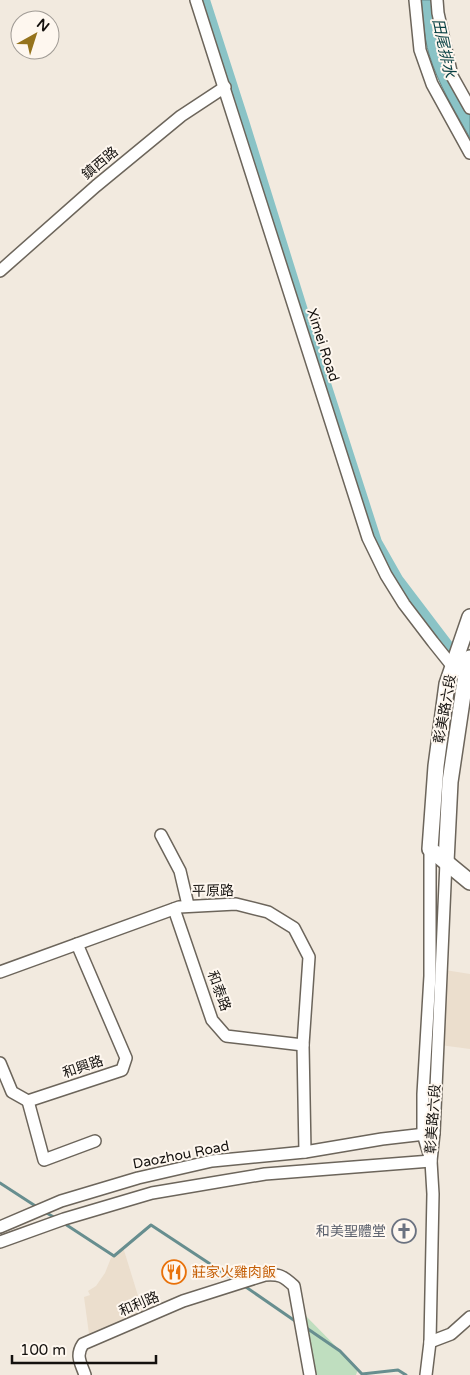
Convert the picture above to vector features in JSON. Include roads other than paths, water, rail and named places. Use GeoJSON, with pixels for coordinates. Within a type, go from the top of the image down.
{"type":"FeatureCollection","features":[{"type":"Feature","properties":{"kind":"main road"},"geometry":{"type":"LineString","coordinates":[[463,665],[470,617]]}},
{"type":"Feature","properties":{"kind":"main road","name":"彰美路六段"},"geometry":{"type":"LineString","coordinates":[[430,849],[436,766],[447,684],[463,665]]}},
{"type":"Feature","properties":{"kind":"main road","name":"彰美路六段"},"geometry":{"type":"LineString","coordinates":[[446,862],[450,782],[463,665]]}},
{"type":"Feature","properties":{"kind":"main road"},"geometry":{"type":"LineString","coordinates":[[436,766],[452,768]]}},
{"type":"Feature","properties":{"kind":"main road"},"geometry":{"type":"LineString","coordinates":[[430,849],[470,882]]}},
{"type":"Feature","properties":{"kind":"street","name":"Ximei Road"},"geometry":{"type":"LineString","coordinates":[[196,0],[368,538],[386,575],[404,604],[463,665]]}},
{"type":"Feature","properties":{"kind":"street"},"geometry":{"type":"LineString","coordinates":[[415,0],[420,50],[432,84],[470,153]]}},
{"type":"Feature","properties":{"kind":"street"},"geometry":{"type":"LineString","coordinates":[[437,0],[438,14],[452,76],[470,108]]}},
{"type":"Feature","properties":{"kind":"street"},"geometry":{"type":"LineString","coordinates":[[432,84],[452,76]]}},
{"type":"Feature","properties":{"kind":"street","name":"鎮西路"},"geometry":{"type":"LineString","coordinates":[[0,271],[96,186],[181,116],[225,87]]}},
{"type":"Feature","properties":{"kind":"street"},"geometry":{"type":"LineString","coordinates":[[161,835],[180,871],[188,905]]}},
{"type":"Feature","properties":{"kind":"street","name":"彰美路六段"},"geometry":{"type":"LineString","coordinates":[[426,1375],[430,1342],[433,1194],[429,1133],[423,1094],[430,976],[430,849]]}},
{"type":"Feature","properties":{"kind":"street","name":"彰美路六段"},"geometry":{"type":"LineString","coordinates":[[429,1133],[446,862]]}},
{"type":"Feature","properties":{"kind":"street","name":"平原路"},"geometry":{"type":"LineString","coordinates":[[0,972],[188,905],[218,906],[236,904],[268,912],[294,928],[309,957],[304,1045],[305,1152]]}},
{"type":"Feature","properties":{"kind":"street","name":"和泰路"},"geometry":{"type":"LineString","coordinates":[[174,909],[212,1020],[226,1036],[304,1045]]}},
{"type":"Feature","properties":{"kind":"street","name":"和興路"},"geometry":{"type":"LineString","coordinates":[[28,1101],[122,1070],[126,1058],[77,944]]}},
{"type":"Feature","properties":{"kind":"street"},"geometry":{"type":"LineString","coordinates":[[0,1063],[12,1092],[28,1101],[44,1160],[95,1141]]}},
{"type":"Feature","properties":{"kind":"street","name":"Daozhou Road"},"geometry":{"type":"LineString","coordinates":[[0,1227],[61,1201],[138,1178],[212,1161],[305,1152],[429,1133]]}},
{"type":"Feature","properties":{"kind":"street"},"geometry":{"type":"LineString","coordinates":[[0,1242],[152,1193],[265,1174],[431,1161]]}},
{"type":"Feature","properties":{"kind":"street","name":"和利路"},"geometry":{"type":"LineString","coordinates":[[85,1375],[79,1357],[82,1344],[183,1302],[265,1275],[278,1274],[294,1286],[310,1375]]}},
{"type":"Feature","properties":{"kind":"street"},"geometry":{"type":"LineString","coordinates":[[430,1342],[451,1334],[470,1316]]}},
{"type":"Feature","properties":{"kind":"water"},"geometry":{"type":"Polygon","coordinates":[[[421,0],[432,0],[448,76],[470,115],[470,138],[447,97],[429,54],[421,0]]]}},
{"type":"Feature","properties":{"kind":"waterway"},"geometry":{"type":"LineString","coordinates":[[205,0],[377,542],[398,579],[458,658]]}},
{"type":"Feature","properties":{"kind":"waterway"},"geometry":{"type":"LineString","coordinates":[[0,1183],[37,1207]]}},
{"type":"Feature","properties":{"kind":"waterway"},"geometry":{"type":"LineString","coordinates":[[45,1212],[57,1219]]}},
{"type":"Feature","properties":{"kind":"waterway"},"geometry":{"type":"LineString","coordinates":[[62,1222],[114,1256],[151,1225],[236,1281]]}},
{"type":"Feature","properties":{"kind":"waterway"},"geometry":{"type":"LineString","coordinates":[[243,1285],[298,1323]]}},
{"type":"Feature","properties":{"kind":"waterway"},"geometry":{"type":"LineString","coordinates":[[305,1327],[340,1351],[362,1374],[398,1370],[406,1375]]}},
{"type":"Feature","properties":{"kind":"place","name":"和美聖體堂"},"geometry":{"type":"Point","coordinates":[404,1231]}},
{"type":"Feature","properties":{"kind":"place","name":"莊家火雞肉飯"},"geometry":{"type":"Point","coordinates":[174,1272]}},
{"type":"Feature","properties":{"kind":"water label","name":"田尾排水"},"geometry":{"type":"Point","coordinates":[444,48]}}]}
